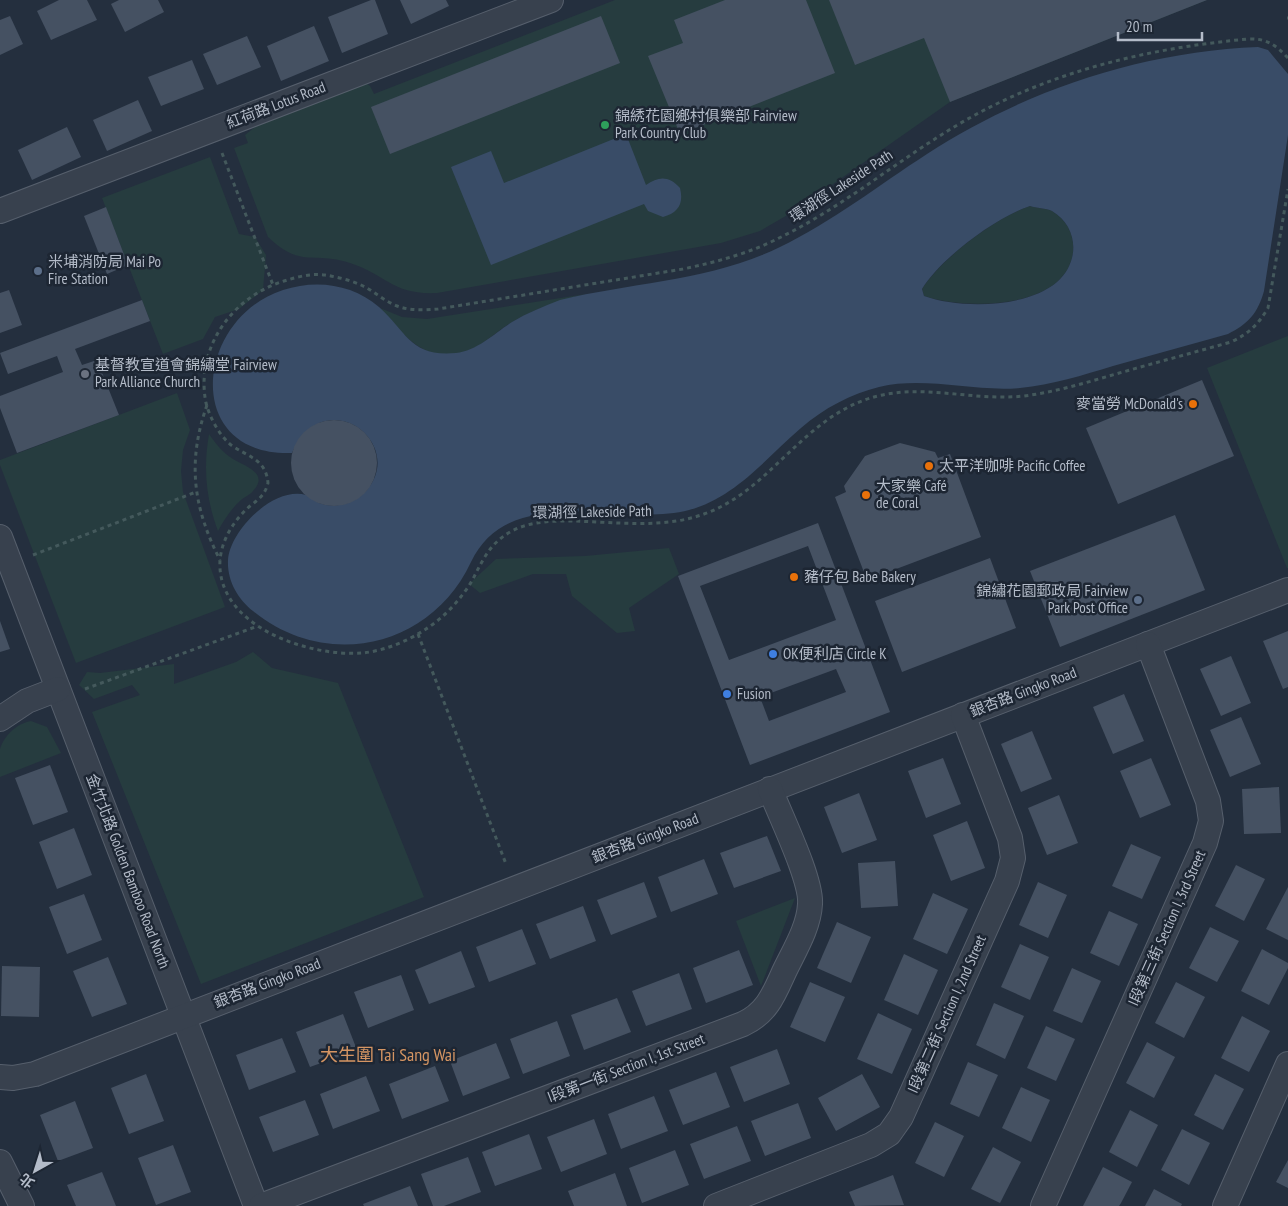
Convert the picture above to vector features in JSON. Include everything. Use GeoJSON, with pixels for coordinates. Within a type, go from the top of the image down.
{"type":"FeatureCollection","features":[{"type":"Feature","properties":{"kind":"street","name":"紅荷路 Lotus Road"},"geometry":{"type":"LineString","coordinates":[[0,211],[551,0]]}},
{"type":"Feature","properties":{"kind":"street","name":"金竹北路 Golden Bamboo Road North"},"geometry":{"type":"LineString","coordinates":[[0,537],[256,1206]]}},
{"type":"Feature","properties":{"kind":"street","name":"銀杏路 Gingko Road"},"geometry":{"type":"LineString","coordinates":[[0,1077],[13,1078],[35,1074],[514,887],[1288,590]]}},
{"type":"Feature","properties":{"kind":"street","name":"I段第三街 Section I, 3rd Street"},"geometry":{"type":"LineString","coordinates":[[1043,1206],[1205,844],[1211,821],[1208,801],[1148,644]]}},
{"type":"Feature","properties":{"kind":"street"},"geometry":{"type":"LineString","coordinates":[[0,719],[28,701],[60,693]]}},
{"type":"Feature","properties":{"kind":"street","name":"I段第二街 Section I, 2nd Street"},"geometry":{"type":"LineString","coordinates":[[716,1206],[871,1145],[889,1134],[901,1117],[1007,880],[1013,858],[1010,838],[963,715]]}},
{"type":"Feature","properties":{"kind":"street","name":"I段第一街 Section I, 1st Street"},"geometry":{"type":"LineString","coordinates":[[261,1206],[743,1024],[762,1013],[774,996],[806,924],[810,904],[807,883],[770,789]]}},
{"type":"Feature","properties":{"kind":"street"},"geometry":{"type":"LineString","coordinates":[[1224,1206],[1288,1064]]}},
{"type":"Feature","properties":{"kind":"street"},"geometry":{"type":"LineString","coordinates":[[0,1162],[22,1206]]}},
{"type":"Feature","properties":{"kind":"path","name":"環湖徑 Lakeside Path"},"geometry":{"type":"LineString","coordinates":[[1288,58],[1272,43],[1259,39],[1229,41],[1159,50],[1109,62],[1060,77],[1013,96],[967,120],[923,146],[805,225],[746,253],[715,262],[487,301],[418,310],[398,307],[362,286],[343,278],[322,275],[301,276],[257,292],[237,307],[216,335],[205,369],[207,405],[215,426],[230,443],[257,459],[264,466],[268,483],[261,498],[238,518],[229,531],[223,545],[220,575],[232,603],[259,626],[280,638],[306,648],[341,653],[364,652],[386,648],[418,634],[444,614],[460,598],[481,560],[494,544],[510,532],[528,524],[549,521],[665,522],[685,520],[706,514],[742,493],[825,420],[862,401],[896,392],[924,390],[994,397],[1022,396],[1050,391],[1231,342],[1246,335],[1259,323],[1268,308],[1288,189]]}},
{"type":"Feature","properties":{"kind":"path"},"geometry":{"type":"LineString","coordinates":[[213,129],[273,285]]}},
{"type":"Feature","properties":{"kind":"path"},"geometry":{"type":"LineString","coordinates":[[207,405],[196,448],[196,492],[209,538],[220,560]]}},
{"type":"Feature","properties":{"kind":"path"},"geometry":{"type":"LineString","coordinates":[[10,564],[196,492]]}},
{"type":"Feature","properties":{"kind":"path"},"geometry":{"type":"LineString","coordinates":[[60,693],[259,626]]}},
{"type":"Feature","properties":{"kind":"path"},"geometry":{"type":"LineString","coordinates":[[418,634],[514,887]]}},
{"type":"Feature","properties":{"kind":"green space","name":"錦綉花園鄉村俱樂部 Fairview Park Country Club"},"geometry":{"type":"Polygon","coordinates":[[[615,0],[1207,0],[950,102],[796,210],[760,231],[721,243],[437,293],[422,293],[399,288],[373,273],[350,263],[327,258],[308,258],[290,253],[268,237],[234,148],[248,143],[245,135],[264,120],[361,79],[370,86],[374,94],[615,0]]]}},
{"type":"Feature","properties":{"kind":"green space"},"geometry":{"type":"Polygon","coordinates":[[[210,157],[239,234],[255,237],[266,255],[263,290],[239,309],[215,317],[203,339],[163,354],[102,198],[210,157]]]}},
{"type":"Feature","properties":{"kind":"green space"},"geometry":{"type":"Polygon","coordinates":[[[1030,206],[1052,211],[1061,218],[1072,235],[1073,255],[1070,265],[1057,282],[1044,291],[1029,297],[993,303],[956,303],[924,296],[922,289],[931,277],[970,240],[1001,220],[1030,206]]]}},
{"type":"Feature","properties":{"kind":"green space"},"geometry":{"type":"Polygon","coordinates":[[[586,294],[540,308],[509,324],[476,347],[460,353],[446,355],[433,353],[421,348],[410,340],[380,308],[402,317],[427,319],[586,294]]]}},
{"type":"Feature","properties":{"kind":"green space"},"geometry":{"type":"Polygon","coordinates":[[[1288,336],[1288,568],[1287,568],[1207,368],[1288,336]]]}},
{"type":"Feature","properties":{"kind":"green space"},"geometry":{"type":"Polygon","coordinates":[[[177,393],[190,430],[183,450],[181,471],[183,492],[225,607],[76,663],[0,465],[0,460],[177,393]]]}},
{"type":"Feature","properties":{"kind":"green space"},"geometry":{"type":"Polygon","coordinates":[[[209,434],[223,451],[233,459],[249,467],[259,479],[253,491],[234,507],[218,531],[208,495],[206,459],[209,434]]]}},
{"type":"Feature","properties":{"kind":"green space"},"geometry":{"type":"Polygon","coordinates":[[[669,548],[679,574],[629,608],[635,631],[617,633],[572,596],[566,574],[533,574],[480,593],[469,584],[496,559],[585,556],[669,548]]]}},
{"type":"Feature","properties":{"kind":"green space"},"geometry":{"type":"Polygon","coordinates":[[[253,652],[272,668],[338,683],[424,897],[201,984],[92,712],[140,695],[132,685],[94,699],[79,685],[87,672],[100,673],[174,664],[174,684],[236,662],[253,652]]]}},
{"type":"Feature","properties":{"kind":"green space"},"geometry":{"type":"Polygon","coordinates":[[[31,721],[47,727],[61,753],[0,777],[0,749],[2,744],[12,730],[21,724],[31,721]]]}},
{"type":"Feature","properties":{"kind":"green space"},"geometry":{"type":"Polygon","coordinates":[[[795,898],[761,986],[736,921],[795,898]]]}},
{"type":"Feature","properties":{"kind":"water"},"geometry":{"type":"Polygon","coordinates":[[[1258,47],[1268,50],[1288,74],[1288,135],[1264,291],[1259,306],[1247,322],[1228,334],[1079,376],[1032,387],[1002,389],[914,383],[879,387],[858,394],[819,414],[736,486],[706,504],[689,510],[662,514],[569,512],[539,514],[512,522],[489,537],[453,591],[430,614],[404,631],[374,641],[344,645],[312,641],[282,630],[253,611],[238,595],[229,575],[228,560],[231,548],[245,524],[268,504],[281,497],[294,494],[308,496],[325,505],[344,504],[356,499],[366,491],[376,473],[377,455],[370,439],[357,427],[341,421],[323,422],[306,432],[292,453],[256,448],[232,433],[217,411],[213,384],[218,355],[231,328],[253,305],[283,290],[308,285],[334,286],[358,293],[369,299],[419,347],[441,353],[464,352],[486,341],[512,322],[560,300],[700,274],[754,258],[780,247],[837,215],[927,154],[965,131],[1044,93],[1085,78],[1128,66],[1214,50],[1258,47]],[[1030,206],[1001,219],[970,240],[942,264],[931,277],[922,289],[924,296],[956,303],[993,304],[1029,297],[1044,291],[1057,282],[1070,265],[1073,255],[1072,235],[1061,218],[1052,211],[1030,206]]]}},
{"type":"Feature","properties":{"kind":"water"},"geometry":{"type":"Polygon","coordinates":[[[626,134],[646,185],[655,180],[668,179],[680,188],[681,199],[679,207],[673,213],[663,217],[648,211],[644,204],[491,265],[451,167],[491,151],[504,183],[626,134]]]}},
{"type":"Feature","properties":{"kind":"building"},"geometry":{"type":"Polygon","coordinates":[[[59,0],[87,0],[97,20],[51,40],[37,11],[59,0]]]}},
{"type":"Feature","properties":{"kind":"building"},"geometry":{"type":"Polygon","coordinates":[[[119,0],[158,0],[164,12],[125,32],[111,4],[119,0]]]}},
{"type":"Feature","properties":{"kind":"building"},"geometry":{"type":"Polygon","coordinates":[[[375,0],[388,34],[342,53],[328,17],[375,0]]]}},
{"type":"Feature","properties":{"kind":"building"},"geometry":{"type":"Polygon","coordinates":[[[400,0],[446,0],[449,6],[411,24],[400,0]]]}},
{"type":"Feature","properties":{"kind":"building"},"geometry":{"type":"Polygon","coordinates":[[[725,0],[806,0],[835,73],[680,134],[648,56],[683,43],[674,20],[725,0]]]}},
{"type":"Feature","properties":{"kind":"building"},"geometry":{"type":"Polygon","coordinates":[[[829,0],[1207,0],[950,102],[924,38],[855,65],[829,0]]]}},
{"type":"Feature","properties":{"kind":"building"},"geometry":{"type":"Polygon","coordinates":[[[10,16],[23,44],[0,55],[0,20],[10,16]]]}},
{"type":"Feature","properties":{"kind":"building"},"geometry":{"type":"Polygon","coordinates":[[[601,16],[620,63],[390,154],[371,107],[601,16]]]}},
{"type":"Feature","properties":{"kind":"building"},"geometry":{"type":"Polygon","coordinates":[[[314,26],[329,61],[281,81],[267,46],[314,26]]]}},
{"type":"Feature","properties":{"kind":"building"},"geometry":{"type":"Polygon","coordinates":[[[247,36],[261,67],[217,85],[203,54],[247,36]]]}},
{"type":"Feature","properties":{"kind":"building"},"geometry":{"type":"Polygon","coordinates":[[[192,60],[204,89],[161,106],[148,77],[192,60]]]}},
{"type":"Feature","properties":{"kind":"building"},"geometry":{"type":"Polygon","coordinates":[[[138,100],[152,131],[107,151],[93,120],[138,100]]]}},
{"type":"Feature","properties":{"kind":"building"},"geometry":{"type":"Polygon","coordinates":[[[67,127],[81,157],[32,180],[18,150],[67,127]]]}},
{"type":"Feature","properties":{"kind":"building"},"geometry":{"type":"Polygon","coordinates":[[[106,207],[128,265],[107,274],[84,216],[106,207]]]}},
{"type":"Feature","properties":{"kind":"building"},"geometry":{"type":"Polygon","coordinates":[[[9,290],[22,325],[0,333],[0,293],[9,290]]]}},
{"type":"Feature","properties":{"kind":"building"},"geometry":{"type":"Polygon","coordinates":[[[142,300],[150,321],[75,349],[82,365],[97,360],[119,415],[17,453],[0,408],[0,396],[63,372],[57,356],[8,374],[0,353],[142,300]]]}},
{"type":"Feature","properties":{"kind":"building"},"geometry":{"type":"Polygon","coordinates":[[[1202,380],[1234,456],[1118,504],[1086,428],[1202,380]]]}},
{"type":"Feature","properties":{"kind":"building"},"geometry":{"type":"Polygon","coordinates":[[[334,420],[350,424],[364,433],[373,447],[377,463],[373,479],[364,493],[350,502],[334,506],[318,502],[304,493],[295,479],[291,463],[295,447],[304,433],[318,424],[334,420]]]}},
{"type":"Feature","properties":{"kind":"building"},"geometry":{"type":"Polygon","coordinates":[[[900,443],[935,452],[938,458],[950,454],[981,537],[867,580],[835,497],[846,492],[844,486],[865,456],[900,443]]]}},
{"type":"Feature","properties":{"kind":"building"},"geometry":{"type":"Polygon","coordinates":[[[1175,515],[1205,590],[1060,647],[1030,571],[1175,515]]]}},
{"type":"Feature","properties":{"kind":"building"},"geometry":{"type":"Polygon","coordinates":[[[818,523],[890,712],[750,765],[678,576],[818,523]],[[808,546],[700,586],[729,660],[836,620],[808,546]],[[836,669],[760,697],[769,721],[846,692],[836,669]]]}},
{"type":"Feature","properties":{"kind":"building"},"geometry":{"type":"Polygon","coordinates":[[[990,558],[1016,628],[902,672],[875,601],[990,558]]]}},
{"type":"Feature","properties":{"kind":"building"},"geometry":{"type":"Polygon","coordinates":[[[0,621],[10,649],[0,652],[0,621]]]}},
{"type":"Feature","properties":{"kind":"building"},"geometry":{"type":"Polygon","coordinates":[[[1288,631],[1288,687],[1283,689],[1263,641],[1288,631]]]}},
{"type":"Feature","properties":{"kind":"building"},"geometry":{"type":"Polygon","coordinates":[[[1231,656],[1251,703],[1221,716],[1200,669],[1231,656]]]}},
{"type":"Feature","properties":{"kind":"building"},"geometry":{"type":"Polygon","coordinates":[[[1124,694],[1144,741],[1113,754],[1093,707],[1124,694]]]}},
{"type":"Feature","properties":{"kind":"building"},"geometry":{"type":"Polygon","coordinates":[[[1241,717],[1261,764],[1230,777],[1210,730],[1241,717]]]}},
{"type":"Feature","properties":{"kind":"building"},"geometry":{"type":"Polygon","coordinates":[[[1032,731],[1052,779],[1021,792],[1001,744],[1032,731]]]}},
{"type":"Feature","properties":{"kind":"building"},"geometry":{"type":"Polygon","coordinates":[[[943,758],[961,804],[926,818],[908,771],[943,758]]]}},
{"type":"Feature","properties":{"kind":"building"},"geometry":{"type":"Polygon","coordinates":[[[1151,758],[1171,805],[1140,818],[1120,771],[1151,758]]]}},
{"type":"Feature","properties":{"kind":"building"},"geometry":{"type":"Polygon","coordinates":[[[50,765],[68,812],[33,825],[15,778],[50,765]]]}},
{"type":"Feature","properties":{"kind":"building"},"geometry":{"type":"Polygon","coordinates":[[[1279,787],[1281,833],[1244,834],[1242,789],[1279,787]]]}},
{"type":"Feature","properties":{"kind":"building"},"geometry":{"type":"Polygon","coordinates":[[[859,793],[877,840],[842,853],[824,807],[859,793]]]}},
{"type":"Feature","properties":{"kind":"building"},"geometry":{"type":"Polygon","coordinates":[[[1059,795],[1078,843],[1047,855],[1028,808],[1059,795]]]}},
{"type":"Feature","properties":{"kind":"building"},"geometry":{"type":"Polygon","coordinates":[[[967,821],[985,868],[951,881],[933,835],[967,821]]]}},
{"type":"Feature","properties":{"kind":"building"},"geometry":{"type":"Polygon","coordinates":[[[74,828],[92,875],[57,889],[39,842],[74,828]]]}},
{"type":"Feature","properties":{"kind":"building"},"geometry":{"type":"Polygon","coordinates":[[[767,836],[781,871],[734,888],[720,853],[767,836]]]}},
{"type":"Feature","properties":{"kind":"building"},"geometry":{"type":"Polygon","coordinates":[[[1131,844],[1161,857],[1142,899],[1112,886],[1131,844]]]}},
{"type":"Feature","properties":{"kind":"building"},"geometry":{"type":"Polygon","coordinates":[[[704,859],[718,894],[671,912],[658,877],[704,859]]]}},
{"type":"Feature","properties":{"kind":"building"},"geometry":{"type":"Polygon","coordinates":[[[895,861],[898,906],[861,908],[858,863],[895,861]]]}},
{"type":"Feature","properties":{"kind":"building"},"geometry":{"type":"Polygon","coordinates":[[[1236,865],[1265,879],[1244,921],[1215,906],[1236,865]]]}},
{"type":"Feature","properties":{"kind":"building"},"geometry":{"type":"Polygon","coordinates":[[[644,882],[657,917],[611,935],[597,900],[644,882]]]}},
{"type":"Feature","properties":{"kind":"building"},"geometry":{"type":"Polygon","coordinates":[[[1038,882],[1067,895],[1048,938],[1019,925],[1038,882]]]}},
{"type":"Feature","properties":{"kind":"building"},"geometry":{"type":"Polygon","coordinates":[[[1288,887],[1288,940],[1266,929],[1288,887]]]}},
{"type":"Feature","properties":{"kind":"building"},"geometry":{"type":"Polygon","coordinates":[[[933,893],[968,909],[947,954],[913,939],[933,893]]]}},
{"type":"Feature","properties":{"kind":"building"},"geometry":{"type":"Polygon","coordinates":[[[84,894],[102,940],[67,954],[49,907],[84,894]]]}},
{"type":"Feature","properties":{"kind":"building"},"geometry":{"type":"Polygon","coordinates":[[[583,906],[596,941],[550,959],[536,924],[583,906]]]}},
{"type":"Feature","properties":{"kind":"building"},"geometry":{"type":"Polygon","coordinates":[[[1109,911],[1138,924],[1119,966],[1090,953],[1109,911]]]}},
{"type":"Feature","properties":{"kind":"building"},"geometry":{"type":"Polygon","coordinates":[[[837,922],[871,937],[851,983],[817,968],[837,922]]]}},
{"type":"Feature","properties":{"kind":"building"},"geometry":{"type":"Polygon","coordinates":[[[1210,927],[1239,941],[1217,982],[1189,968],[1210,927]]]}},
{"type":"Feature","properties":{"kind":"building"},"geometry":{"type":"Polygon","coordinates":[[[522,929],[536,964],[489,982],[476,947],[522,929]]]}},
{"type":"Feature","properties":{"kind":"building"},"geometry":{"type":"Polygon","coordinates":[[[1020,944],[1049,957],[1030,1000],[1001,987],[1020,944]]]}},
{"type":"Feature","properties":{"kind":"building"},"geometry":{"type":"Polygon","coordinates":[[[1262,949],[1288,963],[1288,968],[1269,1005],[1241,991],[1262,949]]]}},
{"type":"Feature","properties":{"kind":"building"},"geometry":{"type":"Polygon","coordinates":[[[739,950],[753,985],[706,1003],[693,968],[739,950]]]}},
{"type":"Feature","properties":{"kind":"building"},"geometry":{"type":"Polygon","coordinates":[[[461,951],[475,987],[429,1004],[415,970],[461,951]]]}},
{"type":"Feature","properties":{"kind":"building"},"geometry":{"type":"Polygon","coordinates":[[[904,954],[938,970],[918,1015],[884,1000],[904,954]]]}},
{"type":"Feature","properties":{"kind":"building"},"geometry":{"type":"Polygon","coordinates":[[[108,957],[127,1004],[92,1017],[73,971],[108,957]]]}},
{"type":"Feature","properties":{"kind":"building"},"geometry":{"type":"Polygon","coordinates":[[[2,966],[40,967],[39,1017],[1,1016],[2,966]]]}},
{"type":"Feature","properties":{"kind":"building"},"geometry":{"type":"Polygon","coordinates":[[[1072,968],[1101,981],[1082,1023],[1053,1011],[1072,968]]]}},
{"type":"Feature","properties":{"kind":"building"},"geometry":{"type":"Polygon","coordinates":[[[679,973],[692,1009],[646,1026],[632,991],[679,973]]]}},
{"type":"Feature","properties":{"kind":"building"},"geometry":{"type":"Polygon","coordinates":[[[401,975],[414,1010],[368,1028],[354,992],[401,975]]]}},
{"type":"Feature","properties":{"kind":"building"},"geometry":{"type":"Polygon","coordinates":[[[810,982],[845,997],[825,1042],[790,1027],[810,982]]]}},
{"type":"Feature","properties":{"kind":"building"},"geometry":{"type":"Polygon","coordinates":[[[1176,982],[1205,997],[1184,1038],[1155,1023],[1176,982]]]}},
{"type":"Feature","properties":{"kind":"building"},"geometry":{"type":"Polygon","coordinates":[[[617,998],[631,1032],[584,1050],[571,1015],[617,998]]]}},
{"type":"Feature","properties":{"kind":"building"},"geometry":{"type":"Polygon","coordinates":[[[994,1003],[1024,1016],[1005,1059],[976,1045],[994,1003]]]}},
{"type":"Feature","properties":{"kind":"building"},"geometry":{"type":"Polygon","coordinates":[[[878,1013],[912,1029],[892,1074],[857,1059],[878,1013]]]}},
{"type":"Feature","properties":{"kind":"building"},"geometry":{"type":"Polygon","coordinates":[[[343,1014],[357,1050],[310,1067],[296,1032],[343,1014]]]}},
{"type":"Feature","properties":{"kind":"building"},"geometry":{"type":"Polygon","coordinates":[[[1242,1016],[1270,1031],[1249,1072],[1221,1058],[1242,1016]]]}},
{"type":"Feature","properties":{"kind":"building"},"geometry":{"type":"Polygon","coordinates":[[[557,1021],[570,1056],[523,1074],[510,1039],[557,1021]]]}},
{"type":"Feature","properties":{"kind":"building"},"geometry":{"type":"Polygon","coordinates":[[[1046,1026],[1075,1039],[1056,1081],[1027,1068],[1046,1026]]]}},
{"type":"Feature","properties":{"kind":"building"},"geometry":{"type":"Polygon","coordinates":[[[282,1038],[296,1072],[249,1090],[236,1055],[282,1038]]]}},
{"type":"Feature","properties":{"kind":"building"},"geometry":{"type":"Polygon","coordinates":[[[1147,1042],[1175,1057],[1154,1098],[1126,1083],[1147,1042]]]}},
{"type":"Feature","properties":{"kind":"building"},"geometry":{"type":"Polygon","coordinates":[[[496,1043],[510,1078],[463,1096],[450,1061],[496,1043]]]}},
{"type":"Feature","properties":{"kind":"building"},"geometry":{"type":"Polygon","coordinates":[[[777,1049],[790,1084],[744,1102],[730,1067],[777,1049]]]}},
{"type":"Feature","properties":{"kind":"building"},"geometry":{"type":"Polygon","coordinates":[[[968,1062],[998,1075],[979,1117],[950,1104],[968,1062]]]}},
{"type":"Feature","properties":{"kind":"building"},"geometry":{"type":"Polygon","coordinates":[[[435,1066],[449,1101],[402,1119],[389,1084],[435,1066]]]}},
{"type":"Feature","properties":{"kind":"building"},"geometry":{"type":"Polygon","coordinates":[[[716,1072],[730,1107],[683,1125],[669,1090],[716,1072]]]}},
{"type":"Feature","properties":{"kind":"building"},"geometry":{"type":"Polygon","coordinates":[[[146,1074],[164,1121],[129,1134],[111,1088],[146,1074]]]}},
{"type":"Feature","properties":{"kind":"building"},"geometry":{"type":"Polygon","coordinates":[[[862,1074],[880,1107],[836,1131],[818,1098],[862,1074]]]}},
{"type":"Feature","properties":{"kind":"building"},"geometry":{"type":"Polygon","coordinates":[[[1215,1074],[1244,1089],[1223,1130],[1194,1115],[1215,1074]]]}},
{"type":"Feature","properties":{"kind":"building"},"geometry":{"type":"Polygon","coordinates":[[[366,1076],[380,1111],[333,1129],[320,1094],[366,1076]]]}},
{"type":"Feature","properties":{"kind":"building"},"geometry":{"type":"Polygon","coordinates":[[[1021,1087],[1050,1100],[1031,1142],[1002,1128],[1021,1087]]]}},
{"type":"Feature","properties":{"kind":"building"},"geometry":{"type":"Polygon","coordinates":[[[654,1096],[668,1131],[621,1149],[608,1114],[654,1096]]]}},
{"type":"Feature","properties":{"kind":"building"},"geometry":{"type":"Polygon","coordinates":[[[305,1100],[319,1135],[273,1152],[259,1117],[305,1100]]]}},
{"type":"Feature","properties":{"kind":"building"},"geometry":{"type":"Polygon","coordinates":[[[75,1101],[93,1148],[58,1161],[40,1115],[75,1101]]]}},
{"type":"Feature","properties":{"kind":"building"},"geometry":{"type":"Polygon","coordinates":[[[798,1103],[811,1138],[765,1156],[751,1121],[798,1103]]]}},
{"type":"Feature","properties":{"kind":"building"},"geometry":{"type":"Polygon","coordinates":[[[1130,1110],[1158,1125],[1137,1167],[1109,1152],[1130,1110]]]}},
{"type":"Feature","properties":{"kind":"building"},"geometry":{"type":"Polygon","coordinates":[[[594,1119],[607,1154],[561,1172],[547,1137],[594,1119]]]}},
{"type":"Feature","properties":{"kind":"building"},"geometry":{"type":"Polygon","coordinates":[[[935,1122],[964,1136],[944,1177],[915,1163],[935,1122]]]}},
{"type":"Feature","properties":{"kind":"building"},"geometry":{"type":"Polygon","coordinates":[[[737,1126],[751,1161],[704,1179],[690,1144],[737,1126]]]}},
{"type":"Feature","properties":{"kind":"building"},"geometry":{"type":"Polygon","coordinates":[[[1182,1129],[1210,1143],[1189,1185],[1161,1170],[1182,1129]]]}},
{"type":"Feature","properties":{"kind":"building"},"geometry":{"type":"Polygon","coordinates":[[[529,1134],[542,1169],[495,1186],[482,1152],[529,1134]]]}},
{"type":"Feature","properties":{"kind":"building"},"geometry":{"type":"Polygon","coordinates":[[[173,1145],[191,1192],[156,1205],[138,1158],[173,1145]]]}},
{"type":"Feature","properties":{"kind":"building"},"geometry":{"type":"Polygon","coordinates":[[[993,1147],[1021,1162],[1000,1203],[971,1189],[993,1147]]]}},
{"type":"Feature","properties":{"kind":"building"},"geometry":{"type":"Polygon","coordinates":[[[675,1150],[689,1185],[642,1203],[629,1168],[675,1150]]]}},
{"type":"Feature","properties":{"kind":"building"},"geometry":{"type":"Polygon","coordinates":[[[468,1157],[481,1192],[444,1206],[433,1206],[421,1174],[468,1157]]]}},
{"type":"Feature","properties":{"kind":"building"},"geometry":{"type":"Polygon","coordinates":[[[1288,1160],[1288,1188],[1276,1182],[1288,1160]]]}},
{"type":"Feature","properties":{"kind":"building"},"geometry":{"type":"Polygon","coordinates":[[[1103,1167],[1132,1182],[1119,1206],[1083,1206],[1103,1167]]]}},
{"type":"Feature","properties":{"kind":"building"},"geometry":{"type":"Polygon","coordinates":[[[102,1172],[116,1206],[76,1206],[67,1185],[102,1172]]]}},
{"type":"Feature","properties":{"kind":"building"},"geometry":{"type":"Polygon","coordinates":[[[615,1173],[627,1206],[574,1206],[568,1191],[615,1173]]]}},
{"type":"Feature","properties":{"kind":"building"},"geometry":{"type":"Polygon","coordinates":[[[893,1175],[904,1205],[855,1206],[849,1192],[893,1175]]]}},
{"type":"Feature","properties":{"kind":"building"},"geometry":{"type":"Polygon","coordinates":[[[410,1186],[418,1206],[364,1206],[363,1204],[410,1186]]]}},
{"type":"Feature","properties":{"kind":"building"},"geometry":{"type":"Polygon","coordinates":[[[1154,1189],[1182,1204],[1181,1206],[1145,1206],[1154,1189]]]}},
{"type":"Feature","properties":{"kind":"place","name":"錦綉花園鄉村俱樂部 Fairview Park Country Club"},"geometry":{"type":"Point","coordinates":[605,125]}},
{"type":"Feature","properties":{"kind":"place","name":"米埔消防局 Mai Po Fire Station"},"geometry":{"type":"Point","coordinates":[38,271]}},
{"type":"Feature","properties":{"kind":"place","name":"基督教宣道會錦繡堂 Fairview Park Alliance Church"},"geometry":{"type":"Point","coordinates":[85,374]}},
{"type":"Feature","properties":{"kind":"place","name":"麥當勞 McDonald's"},"geometry":{"type":"Point","coordinates":[1193,404]}},
{"type":"Feature","properties":{"kind":"place","name":"太平洋咖啡 Pacific Coffee"},"geometry":{"type":"Point","coordinates":[929,466]}},
{"type":"Feature","properties":{"kind":"place","name":"大家樂 Café de Coral"},"geometry":{"type":"Point","coordinates":[866,495]}},
{"type":"Feature","properties":{"kind":"place","name":"豬仔包 Babe Bakery"},"geometry":{"type":"Point","coordinates":[794,577]}},
{"type":"Feature","properties":{"kind":"place","name":"錦繡花園郵政局 Fairview Park Post Office"},"geometry":{"type":"Point","coordinates":[1138,600]}},
{"type":"Feature","properties":{"kind":"place","name":"OK便利店 Circle K"},"geometry":{"type":"Point","coordinates":[773,654]}},
{"type":"Feature","properties":{"kind":"place","name":"Fusion"},"geometry":{"type":"Point","coordinates":[727,694]}},
{"type":"Feature","properties":{"kind":"district","name":"大生圍 Tai Sang Wai"},"geometry":{"type":"Point","coordinates":[388,1055]}}]}
